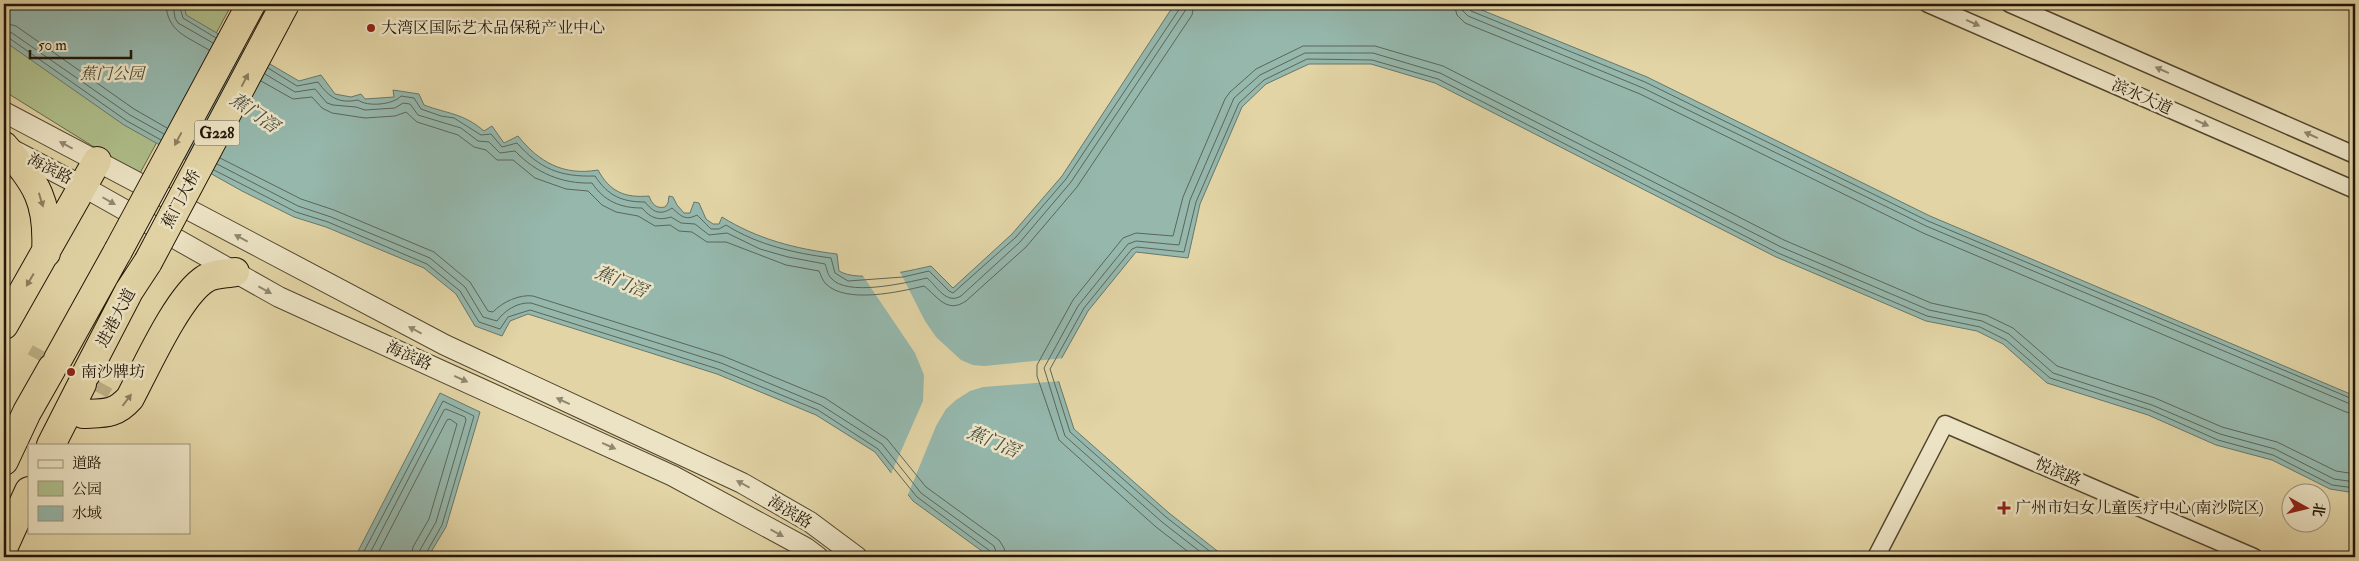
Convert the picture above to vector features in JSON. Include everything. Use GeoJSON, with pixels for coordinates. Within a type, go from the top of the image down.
{"type":"FeatureCollection","features":[{"type":"Feature","properties":{"kind":"highway","name":"蕉门大桥"},"geometry":{"type":"LineString","coordinates":[[118,251],[251,4]]}},
{"type":"Feature","properties":{"kind":"highway","name":"蕉门大桥"},"geometry":{"type":"LineString","coordinates":[[148,262],[285,4]]}},
{"type":"Feature","properties":{"kind":"highway"},"geometry":{"type":"LineString","coordinates":[[4,146],[37,187],[47,232],[46,253]]}},
{"type":"Feature","properties":{"kind":"highway"},"geometry":{"type":"LineString","coordinates":[[4,325],[84,187],[97,161]]}},
{"type":"Feature","properties":{"kind":"highway","name":"进港大道"},"geometry":{"type":"LineString","coordinates":[[49,360],[70,310],[102,281],[118,251]]}},
{"type":"Feature","properties":{"kind":"highway","name":"进港大道"},"geometry":{"type":"LineString","coordinates":[[89,389],[116,351],[129,290],[148,262]]}},
{"type":"Feature","properties":{"kind":"highway"},"geometry":{"type":"LineString","coordinates":[[89,389],[110,412],[121,408],[130,398],[175,313],[188,296],[206,278],[235,272]]}},
{"type":"Feature","properties":{"kind":"highway"},"geometry":{"type":"LineString","coordinates":[[4,421],[49,360]]}},
{"type":"Feature","properties":{"kind":"highway"},"geometry":{"type":"LineString","coordinates":[[4,461],[49,360]]}},
{"type":"Feature","properties":{"kind":"highway"},"geometry":{"type":"LineString","coordinates":[[52,444],[89,389]]}},
{"type":"Feature","properties":{"kind":"highway"},"geometry":{"type":"LineString","coordinates":[[68,444],[89,389]]}},
{"type":"Feature","properties":{"kind":"highway"},"geometry":{"type":"LineString","coordinates":[[4,546],[28,493]]}},
{"type":"Feature","properties":{"kind":"highway"},"geometry":{"type":"LineString","coordinates":[[12,557],[28,526]]}},
{"type":"Feature","properties":{"kind":"street","name":"滨水大道"},"geometry":{"type":"LineString","coordinates":[[1928,4],[2355,190]]}},
{"type":"Feature","properties":{"kind":"street","name":"滨水大道"},"geometry":{"type":"LineString","coordinates":[[2010,4],[2355,155]]}},
{"type":"Feature","properties":{"kind":"street","name":"海滨路"},"geometry":{"type":"LineString","coordinates":[[4,112],[474,360],[742,483],[810,522],[857,557]]}},
{"type":"Feature","properties":{"kind":"street","name":"海滨路"},"geometry":{"type":"LineString","coordinates":[[4,146],[84,187],[279,298],[673,476],[806,548],[818,557]]}},
{"type":"Feature","properties":{"kind":"street","name":"悦滨路"},"geometry":{"type":"LineString","coordinates":[[1876,557],[1945,424],[2254,557]]}},
{"type":"Feature","properties":{"kind":"green space","name":"蕉门公园"},"geometry":{"type":"Polygon","coordinates":[[[4,4],[232,4],[139,175],[4,91],[4,4]]]}},
{"type":"Feature","properties":{"kind":"water","name":"蕉门滘"},"geometry":{"type":"Polygon","coordinates":[[[4,4],[184,4],[186,15],[299,81],[321,75],[335,94],[351,97],[361,94],[365,99],[394,97],[393,90],[419,94],[424,105],[462,117],[484,131],[492,126],[504,143],[518,136],[534,153],[553,165],[574,171],[598,170],[608,184],[619,192],[633,196],[649,196],[657,207],[665,207],[669,196],[673,197],[684,213],[690,213],[694,202],[699,203],[706,219],[713,224],[719,224],[722,217],[735,225],[777,242],[837,254],[839,271],[848,274],[859,276],[884,275],[931,266],[953,288],[1012,234],[1062,176],[1170,11],[1178,4],[1467,4],[1647,77],[1930,216],[2355,396],[2355,493],[2332,489],[2332,484],[2320,484],[2272,460],[2216,445],[2148,415],[2047,383],[2003,344],[1977,331],[1926,321],[1776,257],[1435,83],[1371,64],[1309,64],[1266,84],[1242,107],[1200,204],[1188,258],[1136,252],[1088,311],[1055,370],[1074,429],[1169,513],[1225,557],[990,557],[913,501],[875,452],[816,415],[717,374],[528,314],[510,321],[502,336],[475,326],[456,294],[424,268],[326,227],[294,217],[242,191],[124,125],[4,41],[4,4]]]}},
{"type":"Feature","properties":{"kind":"water"},"geometry":{"type":"Polygon","coordinates":[[[440,393],[480,412],[446,527],[428,557],[355,557],[440,393]]]}},
{"type":"Feature","properties":{"kind":"pier"},"geometry":{"type":"Polygon","coordinates":[[[899,270],[925,321],[936,337],[961,360],[973,365],[984,366],[1065,358],[1058,370],[1061,381],[983,387],[970,391],[956,400],[946,409],[936,426],[907,497],[890,476],[923,401],[924,375],[915,353],[861,273],[899,270]]]}},
{"type":"Feature","properties":{"kind":"tunnel"},"geometry":{"type":"LineString","coordinates":[[40,361],[45,352]]}},
{"type":"Feature","properties":{"kind":"tunnel"},"geometry":{"type":"LineString","coordinates":[[95,391],[100,382]]}},
{"type":"Feature","properties":{"kind":"place","name":"大湾区国际艺术品保税产业中心"},"geometry":{"type":"Point","coordinates":[371,28]}},
{"type":"Feature","properties":{"kind":"place","name":"南沙牌坊"},"geometry":{"type":"Point","coordinates":[71,372]}},
{"type":"Feature","properties":{"kind":"place","name":"广州市妇女儿童医疗中心(南沙院区)"},"geometry":{"type":"Point","coordinates":[2004,508]}}]}
